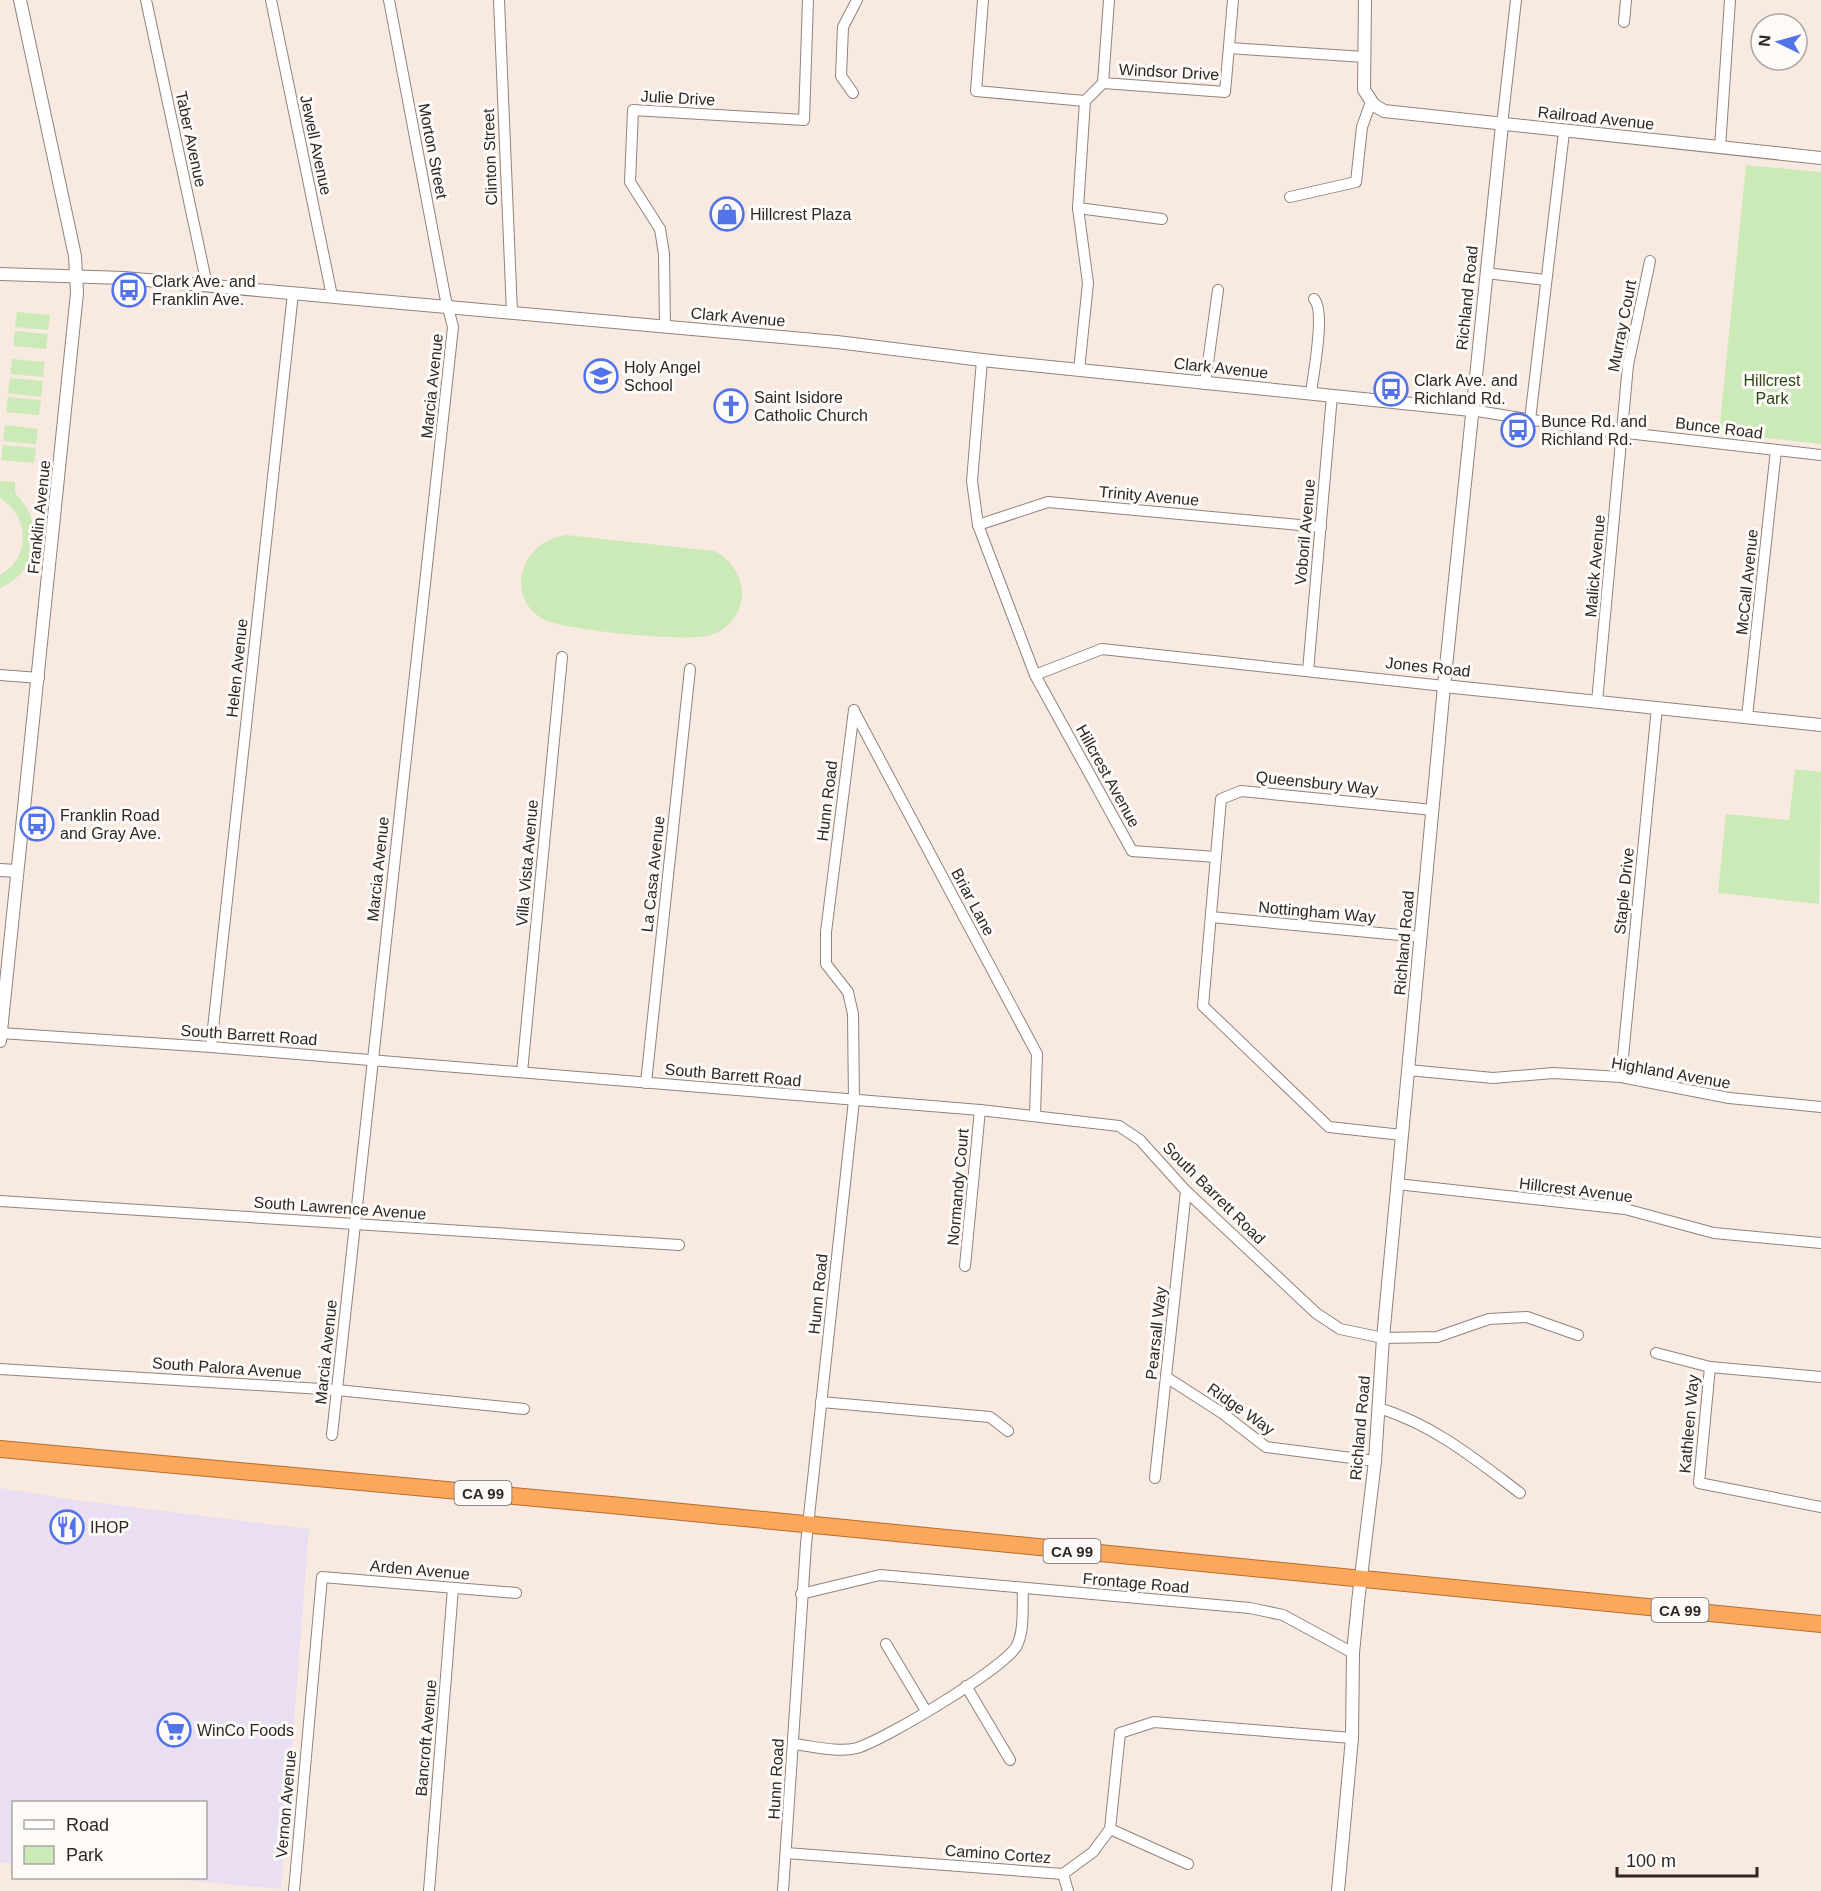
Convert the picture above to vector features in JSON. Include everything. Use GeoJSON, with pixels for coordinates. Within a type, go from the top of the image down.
{"type":"FeatureCollection","features":[{"type":"Feature","properties":{"kind":"highway","name":"CA 99"},"geometry":{"type":"LineString","coordinates":[[0,1449],[611,1505],[1821,1624]]}},
{"type":"Feature","properties":{"kind":"street","name":"Franklin Avenue"},"geometry":{"type":"LineString","coordinates":[[0,1041],[76,315],[77,276],[20,0]]}},
{"type":"Feature","properties":{"kind":"street","name":"Taber Avenue"},"geometry":{"type":"LineString","coordinates":[[146,0],[207,285]]}},
{"type":"Feature","properties":{"kind":"street","name":"Jewell Avenue"},"geometry":{"type":"LineString","coordinates":[[271,0],[332,296]]}},
{"type":"Feature","properties":{"kind":"street","name":"Morton Street"},"geometry":{"type":"LineString","coordinates":[[389,0],[449,307]]}},
{"type":"Feature","properties":{"kind":"street","name":"Clinton Street"},"geometry":{"type":"LineString","coordinates":[[499,0],[512,313]]}},
{"type":"Feature","properties":{"kind":"street","name":"Julie Drive"},"geometry":{"type":"LineString","coordinates":[[665,327],[664,254],[660,229],[630,182],[633,110],[804,120],[807,0]]}},
{"type":"Feature","properties":{"kind":"street"},"geometry":{"type":"LineString","coordinates":[[853,93],[841,76],[843,27],[857,0]]}},
{"type":"Feature","properties":{"kind":"street"},"geometry":{"type":"LineString","coordinates":[[983,0],[976,91],[1085,101],[1078,208],[1088,283],[1079,370]]}},
{"type":"Feature","properties":{"kind":"street"},"geometry":{"type":"LineString","coordinates":[[1103,83],[1110,0]]}},
{"type":"Feature","properties":{"kind":"street"},"geometry":{"type":"LineString","coordinates":[[1229,48],[1233,0]]}},
{"type":"Feature","properties":{"kind":"street"},"geometry":{"type":"LineString","coordinates":[[1290,197],[1356,182],[1362,127],[1371,102],[1364,90],[1365,0]]}},
{"type":"Feature","properties":{"kind":"street","name":"Richland Road"},"geometry":{"type":"LineString","coordinates":[[1338,1891],[1352,1738],[1353,1653],[1375,1461],[1397,1184],[1471,410],[1516,0]]}},
{"type":"Feature","properties":{"kind":"street"},"geometry":{"type":"LineString","coordinates":[[1624,22],[1626,0]]}},
{"type":"Feature","properties":{"kind":"street"},"geometry":{"type":"LineString","coordinates":[[1720,148],[1730,0]]}},
{"type":"Feature","properties":{"kind":"street","name":"Windsor Drive"},"geometry":{"type":"LineString","coordinates":[[1085,101],[1103,83],[1225,93],[1229,48],[1364,57]]}},
{"type":"Feature","properties":{"kind":"street","name":"Railroad Avenue"},"geometry":{"type":"LineString","coordinates":[[1371,102],[1393,114],[1821,158]]}},
{"type":"Feature","properties":{"kind":"street"},"geometry":{"type":"LineString","coordinates":[[1530,420],[1564,132]]}},
{"type":"Feature","properties":{"kind":"street"},"geometry":{"type":"LineString","coordinates":[[1078,208],[1162,219]]}},
{"type":"Feature","properties":{"kind":"street","name":"Murray Court"},"geometry":{"type":"LineString","coordinates":[[1622,432],[1631,348],[1650,261]]}},
{"type":"Feature","properties":{"kind":"street"},"geometry":{"type":"LineString","coordinates":[[1486,273],[1546,280]]}},
{"type":"Feature","properties":{"kind":"street","name":"Clark Avenue"},"geometry":{"type":"LineString","coordinates":[[0,274],[77,276],[207,285],[840,342],[982,360],[1471,410]]}},
{"type":"Feature","properties":{"kind":"street"},"geometry":{"type":"LineString","coordinates":[[1205,384],[1218,290]]}},
{"type":"Feature","properties":{"kind":"street","name":"Helen Avenue"},"geometry":{"type":"LineString","coordinates":[[211,1047],[293,293]]}},
{"type":"Feature","properties":{"kind":"street"},"geometry":{"type":"LineString","coordinates":[[1311,393],[1319,317],[1317,302],[1314,299]]}},
{"type":"Feature","properties":{"kind":"street","name":"Marcia Avenue"},"geometry":{"type":"LineString","coordinates":[[332,1435],[454,323],[449,307]]}},
{"type":"Feature","properties":{"kind":"street","name":"Hillcrest Avenue"},"geometry":{"type":"LineString","coordinates":[[982,360],[972,481],[978,525],[1035,675],[1132,851],[1216,857]]}},
{"type":"Feature","properties":{"kind":"street","name":"Voboril Avenue"},"geometry":{"type":"LineString","coordinates":[[1308,671],[1332,395]]}},
{"type":"Feature","properties":{"kind":"street","name":"Bunce Road"},"geometry":{"type":"LineString","coordinates":[[1471,410],[1622,432],[1821,455]]}},
{"type":"Feature","properties":{"kind":"street","name":"Malick Avenue"},"geometry":{"type":"LineString","coordinates":[[1597,702],[1622,432]]}},
{"type":"Feature","properties":{"kind":"street","name":"McCall Avenue"},"geometry":{"type":"LineString","coordinates":[[1747,717],[1776,450]]}},
{"type":"Feature","properties":{"kind":"street","name":"Trinity Avenue"},"geometry":{"type":"LineString","coordinates":[[978,525],[1048,502],[1321,527]]}},
{"type":"Feature","properties":{"kind":"street","name":"Jones Road"},"geometry":{"type":"LineString","coordinates":[[1035,675],[1102,649],[1821,725]]}},
{"type":"Feature","properties":{"kind":"street","name":"Villa Vista Avenue"},"geometry":{"type":"LineString","coordinates":[[522,1072],[562,657]]}},
{"type":"Feature","properties":{"kind":"street","name":"La Casa Avenue"},"geometry":{"type":"LineString","coordinates":[[646,1083],[690,669]]}},
{"type":"Feature","properties":{"kind":"street"},"geometry":{"type":"LineString","coordinates":[[0,675],[39,678]]}},
{"type":"Feature","properties":{"kind":"street","name":"Staple Drive"},"geometry":{"type":"LineString","coordinates":[[1621,1077],[1657,707]]}},
{"type":"Feature","properties":{"kind":"street","name":"Hunn Road"},"geometry":{"type":"LineString","coordinates":[[783,1891],[807,1526],[854,1100],[853,1014],[848,992],[826,964],[826,932],[854,710]]}},
{"type":"Feature","properties":{"kind":"street","name":"Briar Lane"},"geometry":{"type":"LineString","coordinates":[[854,710],[1037,1054],[1035,1115]]}},
{"type":"Feature","properties":{"kind":"street","name":"Queensbury Way"},"geometry":{"type":"LineString","coordinates":[[1216,857],[1221,799],[1240,791],[1433,810]]}},
{"type":"Feature","properties":{"kind":"street"},"geometry":{"type":"LineString","coordinates":[[1216,857],[1203,1005],[1329,1127],[1402,1135]]}},
{"type":"Feature","properties":{"kind":"street"},"geometry":{"type":"LineString","coordinates":[[0,870],[17,871]]}},
{"type":"Feature","properties":{"kind":"street","name":"Nottingham Way"},"geometry":{"type":"LineString","coordinates":[[1211,917],[1421,937]]}},
{"type":"Feature","properties":{"kind":"street","name":"South Barrett Road"},"geometry":{"type":"LineString","coordinates":[[0,1033],[211,1047],[980,1110],[1119,1126],[1140,1140],[1186,1191],[1316,1313],[1340,1329],[1383,1338],[1437,1337],[1489,1319],[1527,1317],[1578,1335]]}},
{"type":"Feature","properties":{"kind":"street","name":"Highland Avenue"},"geometry":{"type":"LineString","coordinates":[[1408,1070],[1493,1078],[1553,1073],[1621,1077],[1729,1098],[1821,1107]]}},
{"type":"Feature","properties":{"kind":"street","name":"Normandy Court"},"geometry":{"type":"LineString","coordinates":[[965,1266],[980,1110]]}},
{"type":"Feature","properties":{"kind":"street","name":"Hillcrest Avenue"},"geometry":{"type":"LineString","coordinates":[[1397,1184],[1625,1209],[1714,1233],[1821,1243]]}},
{"type":"Feature","properties":{"kind":"street","name":"Pearsall Way"},"geometry":{"type":"LineString","coordinates":[[1155,1479],[1186,1191]]}},
{"type":"Feature","properties":{"kind":"street","name":"South Lawrence Avenue"},"geometry":{"type":"LineString","coordinates":[[0,1201],[678,1245]]}},
{"type":"Feature","properties":{"kind":"street"},"geometry":{"type":"LineString","coordinates":[[1656,1353],[1710,1367],[1821,1377]]}},
{"type":"Feature","properties":{"kind":"street","name":"Kathleen Way"},"geometry":{"type":"LineString","coordinates":[[1710,1367],[1699,1483],[1821,1507]]}},
{"type":"Feature","properties":{"kind":"street","name":"South Palora Avenue"},"geometry":{"type":"LineString","coordinates":[[0,1369],[337,1390],[524,1409]]}},
{"type":"Feature","properties":{"kind":"street","name":"Ridge Way"},"geometry":{"type":"LineString","coordinates":[[1166,1377],[1222,1413],[1266,1447],[1375,1461]]}},
{"type":"Feature","properties":{"kind":"street"},"geometry":{"type":"LineString","coordinates":[[821,1402],[990,1417],[1008,1431]]}},
{"type":"Feature","properties":{"kind":"street"},"geometry":{"type":"LineString","coordinates":[[1379,1408],[1408,1417],[1448,1439],[1520,1492]]}},
{"type":"Feature","properties":{"kind":"street","name":"Frontage Road"},"geometry":{"type":"LineString","coordinates":[[801,1594],[880,1575],[1250,1608],[1283,1615],[1353,1653]]}},
{"type":"Feature","properties":{"kind":"street","name":"Arden Avenue"},"geometry":{"type":"LineString","coordinates":[[322,1577],[516,1593]]}},
{"type":"Feature","properties":{"kind":"street","name":"Vernon Avenue"},"geometry":{"type":"LineString","coordinates":[[294,1891],[322,1577]]}},
{"type":"Feature","properties":{"kind":"street","name":"Bancroft Avenue"},"geometry":{"type":"LineString","coordinates":[[429,1891],[453,1587]]}},
{"type":"Feature","properties":{"kind":"street"},"geometry":{"type":"LineString","coordinates":[[793,1744],[855,1749],[881,1738],[1006,1660],[1017,1645],[1023,1588]]}},
{"type":"Feature","properties":{"kind":"street"},"geometry":{"type":"LineString","coordinates":[[886,1644],[926,1711]]}},
{"type":"Feature","properties":{"kind":"street"},"geometry":{"type":"LineString","coordinates":[[966,1686],[1010,1760]]}},
{"type":"Feature","properties":{"kind":"street"},"geometry":{"type":"LineString","coordinates":[[1188,1864],[1110,1829],[1120,1733],[1154,1722],[1352,1738]]}},
{"type":"Feature","properties":{"kind":"street","name":"Camino Cortez"},"geometry":{"type":"LineString","coordinates":[[786,1853],[1063,1874],[1093,1852],[1110,1829]]}},
{"type":"Feature","properties":{"kind":"street"},"geometry":{"type":"LineString","coordinates":[[1063,1874],[1068,1891]]}},
{"type":"Feature","properties":{"kind":"shaded area"},"geometry":{"type":"Polygon","coordinates":[[[0,1488],[67,1499],[309,1529],[281,1889],[172,1879],[207,1879],[207,1801],[12,1801],[12,1864],[0,1862],[0,1488]]]}},
{"type":"Feature","properties":{"kind":"green space","name":"Hillcrest Park"},"geometry":{"type":"Polygon","coordinates":[[[1746,165],[1821,172],[1821,444],[1719,433],[1746,165]]]}},
{"type":"Feature","properties":{"kind":"green space"},"geometry":{"type":"Polygon","coordinates":[[[17,312],[50,315],[48,330],[15,327],[17,312]]]}},
{"type":"Feature","properties":{"kind":"green space"},"geometry":{"type":"Polygon","coordinates":[[[15,331],[48,334],[46,349],[13,346],[15,331]]]}},
{"type":"Feature","properties":{"kind":"green space"},"geometry":{"type":"Polygon","coordinates":[[[12,359],[45,362],[43,377],[10,374],[12,359]]]}},
{"type":"Feature","properties":{"kind":"green space"},"geometry":{"type":"Polygon","coordinates":[[[10,378],[43,381],[41,397],[8,393],[10,378]]]}},
{"type":"Feature","properties":{"kind":"green space"},"geometry":{"type":"Polygon","coordinates":[[[8,397],[41,400],[39,415],[6,412],[8,397]]]}},
{"type":"Feature","properties":{"kind":"green space"},"geometry":{"type":"Polygon","coordinates":[[[5,425],[38,429],[36,444],[3,441],[5,425]]]}},
{"type":"Feature","properties":{"kind":"green space"},"geometry":{"type":"Polygon","coordinates":[[[3,445],[36,448],[34,463],[1,460],[3,445]]]}},
{"type":"Feature","properties":{"kind":"green space"},"geometry":{"type":"Polygon","coordinates":[[[0,481],[15,482],[15,493],[25,505],[31,518],[34,545],[31,558],[24,570],[14,580],[0,588],[0,575],[10,568],[17,558],[22,548],[23,537],[17,515],[0,498],[0,481]]]}},
{"type":"Feature","properties":{"kind":"green space"},"geometry":{"type":"Polygon","coordinates":[[[566,535],[714,551],[729,562],[739,578],[742,590],[741,605],[734,618],[724,628],[711,635],[699,637],[628,634],[576,628],[545,620],[532,611],[524,599],[521,585],[522,572],[528,559],[537,548],[550,540],[566,535]]]}},
{"type":"Feature","properties":{"kind":"green space"},"geometry":{"type":"Polygon","coordinates":[[[1795,769],[1821,772],[1819,904],[1718,893],[1726,814],[1789,820],[1795,769]]]}},
{"type":"Feature","properties":{"kind":"place","name":"Hillcrest Plaza"},"geometry":{"type":"Point","coordinates":[727,214]}},
{"type":"Feature","properties":{"kind":"place","name":"Clark Ave. and Franklin Ave."},"geometry":{"type":"Point","coordinates":[129,290]}},
{"type":"Feature","properties":{"kind":"place","name":"Holy Angel School"},"geometry":{"type":"Point","coordinates":[601,376]}},
{"type":"Feature","properties":{"kind":"place","name":"Clark Ave. and Richland Rd."},"geometry":{"type":"Point","coordinates":[1391,389]}},
{"type":"Feature","properties":{"kind":"place","name":"Saint Isidore Catholic Church"},"geometry":{"type":"Point","coordinates":[731,406]}},
{"type":"Feature","properties":{"kind":"place","name":"Bunce Rd. and Richland Rd."},"geometry":{"type":"Point","coordinates":[1518,430]}},
{"type":"Feature","properties":{"kind":"place","name":"Franklin Road and Gray Ave."},"geometry":{"type":"Point","coordinates":[37,824]}},
{"type":"Feature","properties":{"kind":"place","name":"IHOP"},"geometry":{"type":"Point","coordinates":[67,1527]}},
{"type":"Feature","properties":{"kind":"place","name":"WinCo Foods"},"geometry":{"type":"Point","coordinates":[174,1730]}}]}
